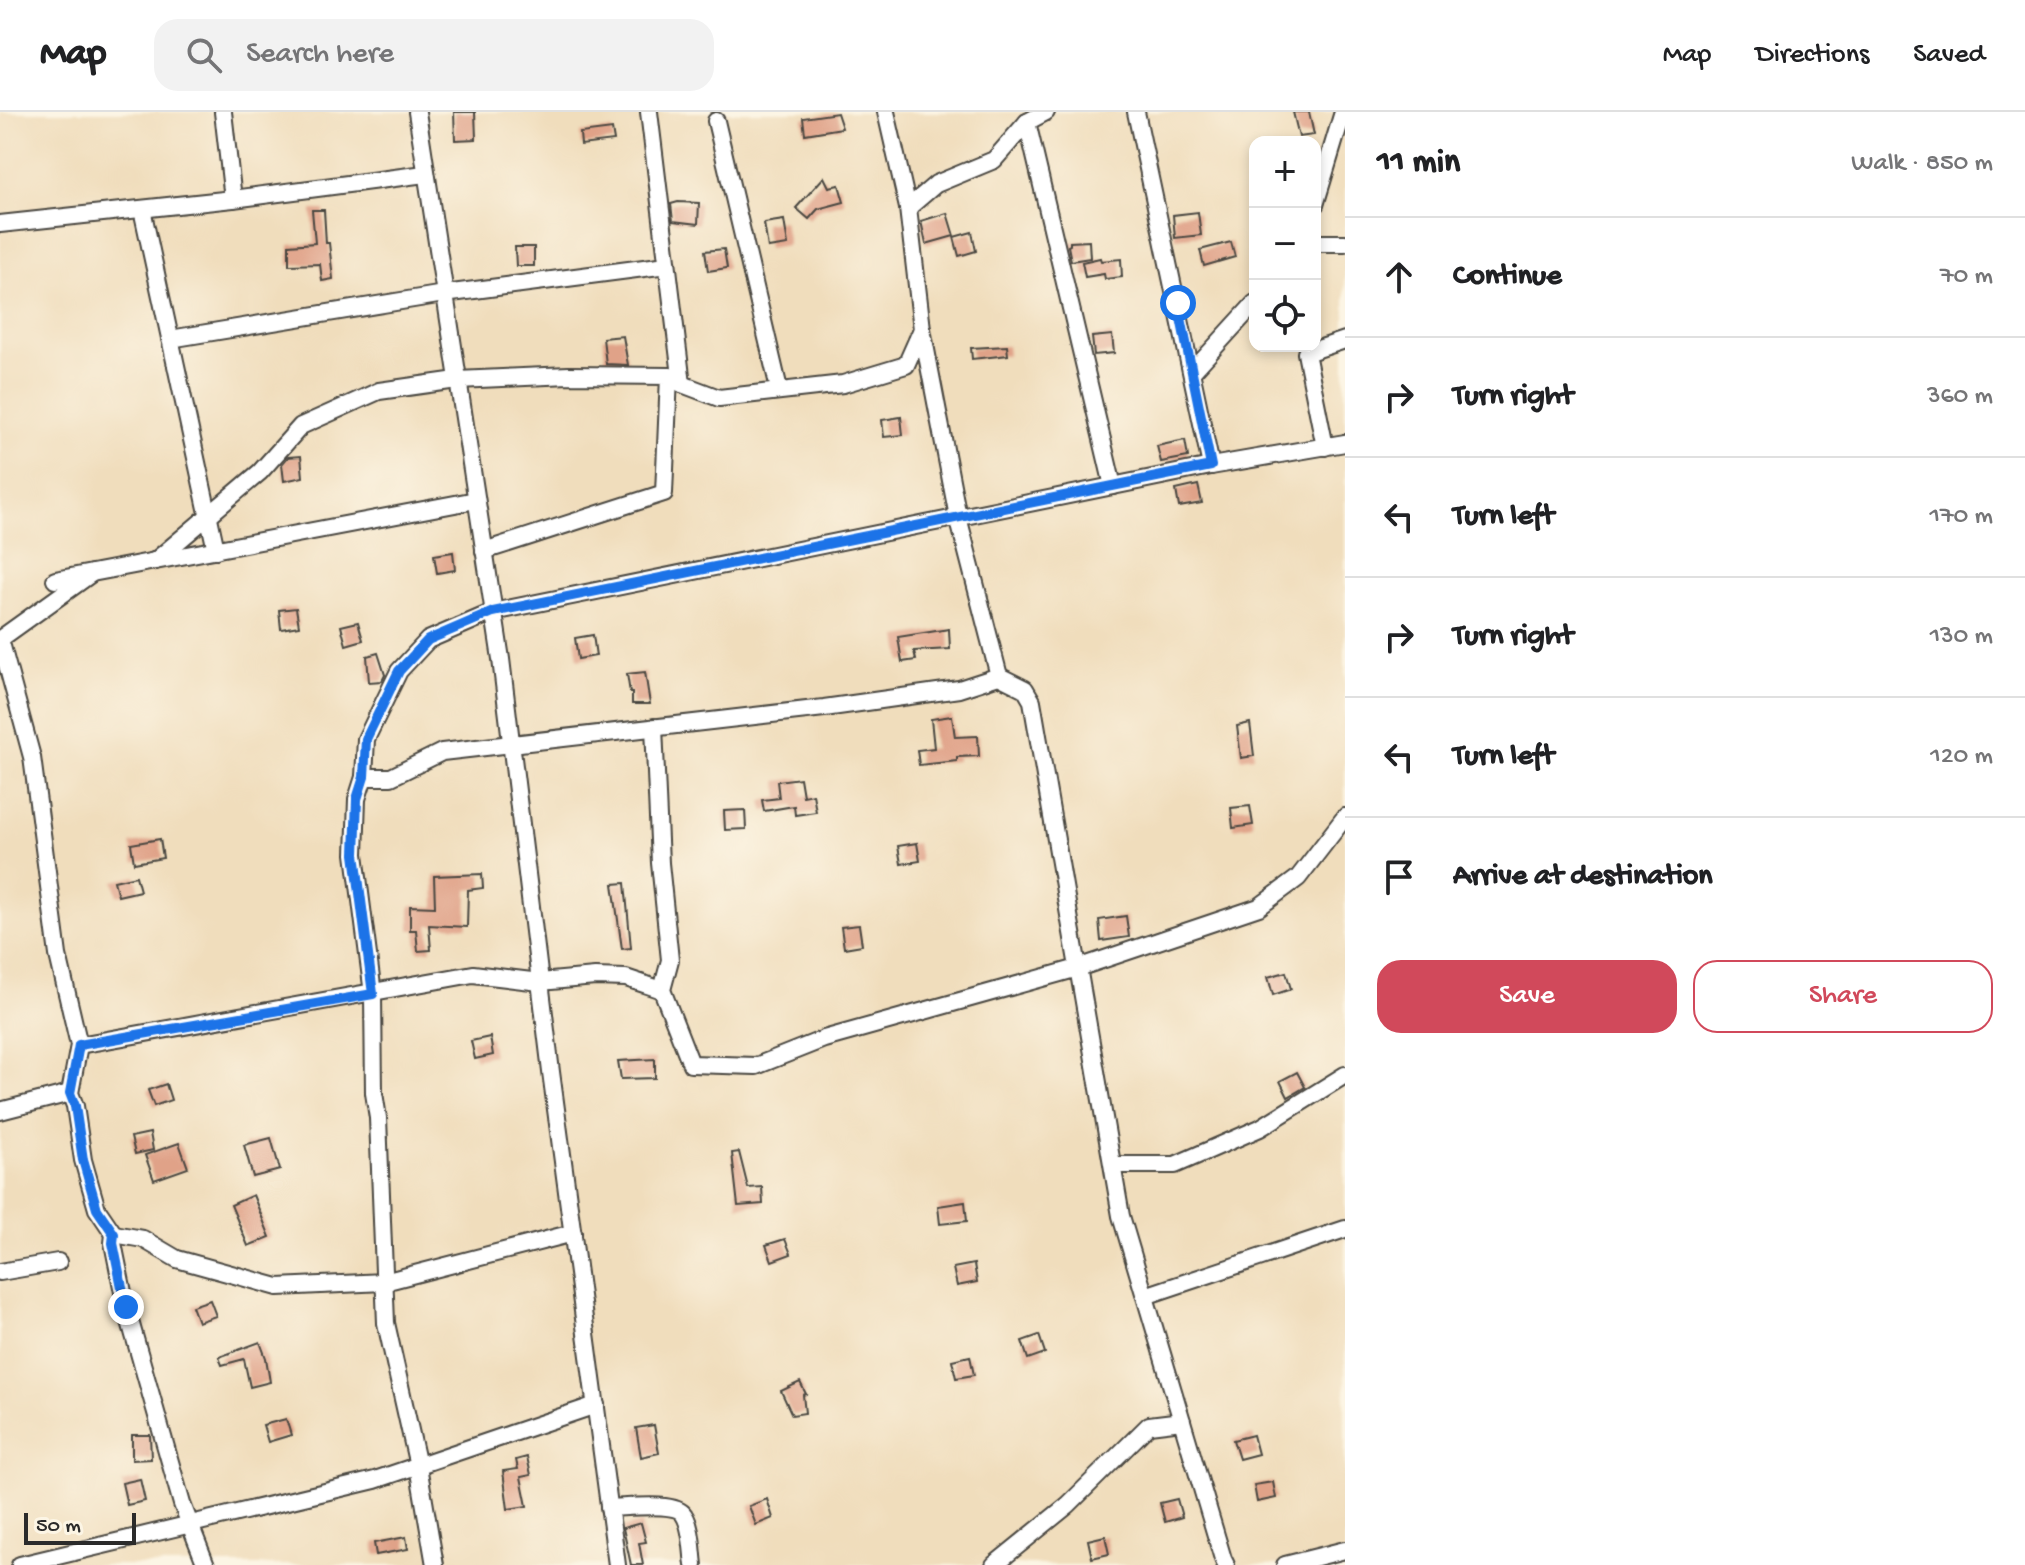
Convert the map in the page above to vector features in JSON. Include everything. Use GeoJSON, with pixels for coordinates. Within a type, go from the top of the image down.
{"type":"FeatureCollection","features":[{"type":"Feature","properties":{"kind":"street"},"geometry":{"type":"LineString","coordinates":[[223,112],[233,199]]}},
{"type":"Feature","properties":{"kind":"street"},"geometry":{"type":"LineString","coordinates":[[417,112],[493,612],[617,1565]]}},
{"type":"Feature","properties":{"kind":"street"},"geometry":{"type":"LineString","coordinates":[[484,551],[664,493],[675,380],[667,265],[649,112]]}},
{"type":"Feature","properties":{"kind":"street"},"geometry":{"type":"LineString","coordinates":[[886,112],[908,208],[922,329],[958,517],[999,676]]}},
{"type":"Feature","properties":{"kind":"street"},"geometry":{"type":"LineString","coordinates":[[908,208],[936,184],[994,160],[1027,122],[1046,112]]}},
{"type":"Feature","properties":{"kind":"street"},"geometry":{"type":"LineString","coordinates":[[1136,112],[1211,466]]}},
{"type":"Feature","properties":{"kind":"street"},"geometry":{"type":"LineString","coordinates":[[1321,185],[1343,112]]}},
{"type":"Feature","properties":{"kind":"street"},"geometry":{"type":"LineString","coordinates":[[716,121],[779,389]]}},
{"type":"Feature","properties":{"kind":"street"},"geometry":{"type":"LineString","coordinates":[[1027,122],[1113,486]]}},
{"type":"Feature","properties":{"kind":"street"},"geometry":{"type":"LineString","coordinates":[[0,224],[425,174]]}},
{"type":"Feature","properties":{"kind":"street"},"geometry":{"type":"LineString","coordinates":[[142,209],[216,550]]}},
{"type":"Feature","properties":{"kind":"street"},"geometry":{"type":"LineString","coordinates":[[1321,243],[1345,243]]}},
{"type":"Feature","properties":{"kind":"street"},"geometry":{"type":"LineString","coordinates":[[170,339],[444,294],[667,265]]}},
{"type":"Feature","properties":{"kind":"street"},"geometry":{"type":"LineString","coordinates":[[1192,372],[1249,310]]}},
{"type":"Feature","properties":{"kind":"street"},"geometry":{"type":"LineString","coordinates":[[155,561],[260,472],[301,426],[379,391],[457,380],[569,375],[675,380],[719,398],[843,384],[906,365],[922,329]]}},
{"type":"Feature","properties":{"kind":"street"},"geometry":{"type":"LineString","coordinates":[[1325,447],[1306,353],[1345,340]]}},
{"type":"Feature","properties":{"kind":"street"},"geometry":{"type":"LineString","coordinates":[[435,1565],[418,1466],[386,1323],[378,1118],[374,1093],[373,994],[355,854],[357,799],[364,777],[366,739],[399,671],[428,640],[493,612],[1211,466],[1345,443]]}},
{"type":"Feature","properties":{"kind":"street"},"geometry":{"type":"LineString","coordinates":[[55,580],[476,500]]}},
{"type":"Feature","properties":{"kind":"street"},"geometry":{"type":"LineString","coordinates":[[92,573],[0,639],[32,757],[58,955],[79,1045],[70,1093],[75,1106],[83,1160],[97,1209],[114,1234],[113,1243],[126,1307],[182,1504],[206,1565]]}},
{"type":"Feature","properties":{"kind":"street"},"geometry":{"type":"LineString","coordinates":[[364,777],[391,777],[442,752],[824,708],[959,689],[999,676],[1025,689],[1032,701],[1121,1216],[1226,1565]]}},
{"type":"Feature","properties":{"kind":"street"},"geometry":{"type":"LineString","coordinates":[[654,727],[660,863],[670,960],[662,990],[691,1064],[756,1066],[824,1039],[1078,968],[1259,907],[1298,878],[1345,817]]}},
{"type":"Feature","properties":{"kind":"street"},"geometry":{"type":"LineString","coordinates":[[79,1045],[473,974],[540,982],[595,977],[626,978],[662,990]]}},
{"type":"Feature","properties":{"kind":"street"},"geometry":{"type":"LineString","coordinates":[[1113,1165],[1175,1165],[1260,1128],[1345,1075]]}},
{"type":"Feature","properties":{"kind":"street"},"geometry":{"type":"LineString","coordinates":[[0,1111],[70,1093]]}},
{"type":"Feature","properties":{"kind":"street"},"geometry":{"type":"LineString","coordinates":[[1145,1296],[1345,1229]]}},
{"type":"Feature","properties":{"kind":"street"},"geometry":{"type":"LineString","coordinates":[[114,1234],[143,1239],[177,1259],[278,1287],[384,1282],[573,1233]]}},
{"type":"Feature","properties":{"kind":"street"},"geometry":{"type":"LineString","coordinates":[[0,1272],[58,1262]]}},
{"type":"Feature","properties":{"kind":"street"},"geometry":{"type":"LineString","coordinates":[[20,1565],[375,1480],[596,1405]]}},
{"type":"Feature","properties":{"kind":"street"},"geometry":{"type":"LineString","coordinates":[[994,1565],[1068,1505],[1149,1425],[1182,1421]]}},
{"type":"Feature","properties":{"kind":"street"},"geometry":{"type":"LineString","coordinates":[[609,1508],[664,1506],[678,1509],[685,1515],[694,1565]]}},
{"type":"Feature","properties":{"kind":"street"},"geometry":{"type":"LineString","coordinates":[[1285,1565],[1345,1550]]}},
{"type":"Feature","properties":{"kind":"building"},"geometry":{"type":"Polygon","coordinates":[[[454,112],[475,112],[476,139],[455,140],[454,112]]]}},
{"type":"Feature","properties":{"kind":"building"},"geometry":{"type":"Polygon","coordinates":[[[1293,112],[1309,112],[1314,135],[1299,136],[1293,112]]]}},
{"type":"Feature","properties":{"kind":"building"},"geometry":{"type":"Polygon","coordinates":[[[837,113],[842,128],[805,134],[803,118],[837,113]]]}},
{"type":"Feature","properties":{"kind":"building"},"geometry":{"type":"Polygon","coordinates":[[[612,129],[614,141],[581,145],[580,133],[612,129]]]}},
{"type":"Feature","properties":{"kind":"building"},"geometry":{"type":"Polygon","coordinates":[[[824,177],[829,187],[839,185],[844,202],[818,209],[809,219],[796,208],[824,177]]]}},
{"type":"Feature","properties":{"kind":"building"},"geometry":{"type":"Polygon","coordinates":[[[699,203],[698,224],[673,221],[671,204],[699,203]]]}},
{"type":"Feature","properties":{"kind":"building"},"geometry":{"type":"Polygon","coordinates":[[[312,210],[324,210],[333,279],[322,281],[320,264],[289,265],[289,245],[315,243],[312,210]]]}},
{"type":"Feature","properties":{"kind":"building"},"geometry":{"type":"Polygon","coordinates":[[[1198,212],[1201,235],[1175,238],[1173,215],[1198,212]]]}},
{"type":"Feature","properties":{"kind":"building"},"geometry":{"type":"Polygon","coordinates":[[[947,213],[954,236],[926,244],[921,221],[947,213]]]}},
{"type":"Feature","properties":{"kind":"building"},"geometry":{"type":"Polygon","coordinates":[[[784,220],[788,245],[768,248],[764,223],[784,220]]]}},
{"type":"Feature","properties":{"kind":"building"},"geometry":{"type":"Polygon","coordinates":[[[972,232],[976,251],[959,256],[954,237],[972,232]]]}},
{"type":"Feature","properties":{"kind":"building"},"geometry":{"type":"Polygon","coordinates":[[[1089,241],[1090,258],[1071,261],[1070,242],[1089,241]]]}},
{"type":"Feature","properties":{"kind":"building"},"geometry":{"type":"Polygon","coordinates":[[[1231,242],[1235,257],[1204,266],[1200,250],[1231,242]]]}},
{"type":"Feature","properties":{"kind":"building"},"geometry":{"type":"Polygon","coordinates":[[[515,247],[534,247],[534,266],[516,266],[515,247]]]}},
{"type":"Feature","properties":{"kind":"building"},"geometry":{"type":"Polygon","coordinates":[[[724,249],[727,268],[708,271],[705,251],[724,249]]]}},
{"type":"Feature","properties":{"kind":"building"},"geometry":{"type":"Polygon","coordinates":[[[1100,258],[1101,261],[1121,259],[1122,277],[1105,279],[1104,274],[1085,277],[1082,262],[1100,258]]]}},
{"type":"Feature","properties":{"kind":"building"},"geometry":{"type":"Polygon","coordinates":[[[1112,335],[1114,353],[1094,355],[1092,337],[1112,335]]]}},
{"type":"Feature","properties":{"kind":"building"},"geometry":{"type":"Polygon","coordinates":[[[623,336],[628,365],[606,364],[603,338],[623,336]]]}},
{"type":"Feature","properties":{"kind":"building"},"geometry":{"type":"Polygon","coordinates":[[[1007,346],[1008,355],[972,359],[971,348],[1007,346]]]}},
{"type":"Feature","properties":{"kind":"building"},"geometry":{"type":"Polygon","coordinates":[[[901,417],[903,435],[884,437],[882,420],[901,417]]]}},
{"type":"Feature","properties":{"kind":"building"},"geometry":{"type":"Polygon","coordinates":[[[1185,440],[1188,457],[1161,462],[1157,446],[1185,440]]]}},
{"type":"Feature","properties":{"kind":"building"},"geometry":{"type":"Polygon","coordinates":[[[301,456],[303,477],[284,481],[282,464],[288,457],[301,456]]]}},
{"type":"Feature","properties":{"kind":"building"},"geometry":{"type":"Polygon","coordinates":[[[1198,485],[1202,503],[1179,507],[1176,490],[1198,485]]]}},
{"type":"Feature","properties":{"kind":"building"},"geometry":{"type":"Polygon","coordinates":[[[453,552],[455,570],[437,573],[434,555],[453,552]]]}},
{"type":"Feature","properties":{"kind":"building"},"geometry":{"type":"Polygon","coordinates":[[[296,608],[299,626],[281,629],[279,610],[296,608]]]}},
{"type":"Feature","properties":{"kind":"building"},"geometry":{"type":"Polygon","coordinates":[[[358,622],[363,640],[346,645],[341,626],[358,622]]]}},
{"type":"Feature","properties":{"kind":"building"},"geometry":{"type":"Polygon","coordinates":[[[949,629],[950,649],[914,651],[916,660],[902,662],[898,637],[949,629]]]}},
{"type":"Feature","properties":{"kind":"building"},"geometry":{"type":"Polygon","coordinates":[[[593,635],[596,656],[578,659],[575,638],[593,635]]]}},
{"type":"Feature","properties":{"kind":"building"},"geometry":{"type":"Polygon","coordinates":[[[378,653],[385,675],[382,681],[369,682],[367,656],[378,653]]]}},
{"type":"Feature","properties":{"kind":"building"},"geometry":{"type":"Polygon","coordinates":[[[645,672],[650,704],[632,704],[627,674],[645,672]]]}},
{"type":"Feature","properties":{"kind":"building"},"geometry":{"type":"Polygon","coordinates":[[[952,716],[955,737],[978,736],[979,756],[919,765],[917,750],[934,748],[931,719],[952,716]]]}},
{"type":"Feature","properties":{"kind":"building"},"geometry":{"type":"Polygon","coordinates":[[[1250,723],[1254,756],[1241,758],[1237,726],[1250,723]]]}},
{"type":"Feature","properties":{"kind":"building"},"geometry":{"type":"Polygon","coordinates":[[[800,778],[803,796],[813,794],[816,812],[795,815],[794,806],[764,811],[762,800],[779,798],[777,781],[800,778]]]}},
{"type":"Feature","properties":{"kind":"building"},"geometry":{"type":"Polygon","coordinates":[[[1250,806],[1253,825],[1233,828],[1231,808],[1250,806]]]}},
{"type":"Feature","properties":{"kind":"building"},"geometry":{"type":"Polygon","coordinates":[[[745,810],[746,829],[725,830],[724,811],[745,810]]]}},
{"type":"Feature","properties":{"kind":"building"},"geometry":{"type":"Polygon","coordinates":[[[160,839],[163,858],[134,863],[131,844],[160,839]]]}},
{"type":"Feature","properties":{"kind":"building"},"geometry":{"type":"Polygon","coordinates":[[[917,843],[920,861],[901,864],[898,846],[917,843]]]}},
{"type":"Feature","properties":{"kind":"building"},"geometry":{"type":"Polygon","coordinates":[[[482,874],[483,888],[468,890],[467,927],[429,925],[431,950],[418,951],[416,930],[410,930],[410,906],[435,907],[434,876],[482,874]]]}},
{"type":"Feature","properties":{"kind":"building"},"geometry":{"type":"Polygon","coordinates":[[[136,876],[140,891],[118,896],[114,881],[136,876]]]}},
{"type":"Feature","properties":{"kind":"building"},"geometry":{"type":"Polygon","coordinates":[[[625,883],[631,948],[622,949],[613,884],[625,883]]]}},
{"type":"Feature","properties":{"kind":"building"},"geometry":{"type":"Polygon","coordinates":[[[1126,916],[1129,937],[1101,941],[1099,920],[1126,916]]]}},
{"type":"Feature","properties":{"kind":"building"},"geometry":{"type":"Polygon","coordinates":[[[859,925],[862,945],[844,948],[841,927],[859,925]]]}},
{"type":"Feature","properties":{"kind":"building"},"geometry":{"type":"Polygon","coordinates":[[[1286,972],[1291,989],[1273,995],[1268,977],[1286,972]]]}},
{"type":"Feature","properties":{"kind":"building"},"geometry":{"type":"Polygon","coordinates":[[[490,1037],[493,1055],[475,1059],[471,1041],[490,1037]]]}},
{"type":"Feature","properties":{"kind":"building"},"geometry":{"type":"Polygon","coordinates":[[[655,1059],[655,1078],[621,1079],[618,1061],[655,1059]]]}},
{"type":"Feature","properties":{"kind":"building"},"geometry":{"type":"Polygon","coordinates":[[[1297,1072],[1305,1087],[1288,1097],[1280,1081],[1297,1072]]]}},
{"type":"Feature","properties":{"kind":"building"},"geometry":{"type":"Polygon","coordinates":[[[166,1084],[171,1100],[154,1106],[148,1090],[166,1084]]]}},
{"type":"Feature","properties":{"kind":"building"},"geometry":{"type":"Polygon","coordinates":[[[150,1133],[153,1150],[135,1154],[131,1137],[150,1133]]]}},
{"type":"Feature","properties":{"kind":"building"},"geometry":{"type":"Polygon","coordinates":[[[271,1138],[280,1170],[253,1177],[244,1145],[271,1138]]]}},
{"type":"Feature","properties":{"kind":"building"},"geometry":{"type":"Polygon","coordinates":[[[179,1143],[188,1168],[154,1180],[145,1155],[179,1143]]]}},
{"type":"Feature","properties":{"kind":"building"},"geometry":{"type":"Polygon","coordinates":[[[739,1152],[748,1188],[762,1187],[763,1204],[738,1206],[732,1153],[739,1152]]]}},
{"type":"Feature","properties":{"kind":"building"},"geometry":{"type":"Polygon","coordinates":[[[253,1195],[270,1237],[248,1246],[231,1205],[253,1195]]]}},
{"type":"Feature","properties":{"kind":"building"},"geometry":{"type":"Polygon","coordinates":[[[965,1202],[967,1221],[940,1224],[938,1206],[965,1202]]]}},
{"type":"Feature","properties":{"kind":"building"},"geometry":{"type":"Polygon","coordinates":[[[785,1239],[791,1254],[772,1261],[766,1245],[785,1239]]]}},
{"type":"Feature","properties":{"kind":"building"},"geometry":{"type":"Polygon","coordinates":[[[974,1264],[977,1282],[957,1286],[953,1268],[974,1264]]]}},
{"type":"Feature","properties":{"kind":"building"},"geometry":{"type":"Polygon","coordinates":[[[210,1300],[216,1316],[198,1322],[192,1306],[210,1300]]]}},
{"type":"Feature","properties":{"kind":"building"},"geometry":{"type":"Polygon","coordinates":[[[1039,1335],[1045,1353],[1028,1359],[1022,1341],[1039,1335]]]}},
{"type":"Feature","properties":{"kind":"building"},"geometry":{"type":"Polygon","coordinates":[[[260,1342],[270,1382],[250,1387],[244,1359],[222,1365],[219,1357],[260,1342]]]}},
{"type":"Feature","properties":{"kind":"building"},"geometry":{"type":"Polygon","coordinates":[[[970,1356],[974,1375],[956,1378],[952,1360],[970,1356]]]}},
{"type":"Feature","properties":{"kind":"building"},"geometry":{"type":"Polygon","coordinates":[[[800,1382],[806,1394],[803,1395],[805,1413],[792,1415],[781,1391],[800,1382]]]}},
{"type":"Feature","properties":{"kind":"building"},"geometry":{"type":"Polygon","coordinates":[[[286,1419],[291,1435],[268,1442],[263,1425],[286,1419]]]}},
{"type":"Feature","properties":{"kind":"building"},"geometry":{"type":"Polygon","coordinates":[[[654,1425],[659,1453],[641,1457],[636,1428],[654,1425]]]}},
{"type":"Feature","properties":{"kind":"building"},"geometry":{"type":"Polygon","coordinates":[[[132,1435],[150,1435],[151,1459],[132,1460],[132,1435]]]}},
{"type":"Feature","properties":{"kind":"building"},"geometry":{"type":"Polygon","coordinates":[[[1253,1435],[1258,1454],[1239,1459],[1233,1440],[1253,1435]]]}},
{"type":"Feature","properties":{"kind":"building"},"geometry":{"type":"Polygon","coordinates":[[[527,1457],[531,1475],[521,1477],[527,1506],[508,1509],[503,1471],[518,1469],[516,1460],[527,1457]]]}},
{"type":"Feature","properties":{"kind":"building"},"geometry":{"type":"Polygon","coordinates":[[[140,1479],[145,1501],[127,1505],[122,1483],[140,1479]]]}},
{"type":"Feature","properties":{"kind":"building"},"geometry":{"type":"Polygon","coordinates":[[[1273,1482],[1276,1498],[1257,1502],[1254,1485],[1273,1482]]]}},
{"type":"Feature","properties":{"kind":"building"},"geometry":{"type":"Polygon","coordinates":[[[767,1499],[773,1518],[756,1525],[749,1506],[767,1499]]]}},
{"type":"Feature","properties":{"kind":"building"},"geometry":{"type":"Polygon","coordinates":[[[1177,1499],[1182,1517],[1165,1522],[1160,1503],[1177,1499]]]}},
{"type":"Feature","properties":{"kind":"building"},"geometry":{"type":"Polygon","coordinates":[[[641,1523],[646,1542],[639,1543],[643,1565],[631,1565],[623,1528],[641,1523]]]}},
{"type":"Feature","properties":{"kind":"building"},"geometry":{"type":"Polygon","coordinates":[[[1105,1536],[1109,1554],[1092,1558],[1088,1540],[1105,1536]]]}},
{"type":"Feature","properties":{"kind":"building"},"geometry":{"type":"Polygon","coordinates":[[[406,1537],[408,1549],[376,1555],[374,1543],[406,1537]]]}},
{"type":"Feature","properties":{"kind":"route"},"geometry":{"type":"LineString","coordinates":[[126,1307],[113,1243],[114,1234],[97,1209],[83,1160],[75,1106],[70,1093],[79,1045],[373,994],[355,854],[357,799],[364,777],[366,739],[399,671],[428,640],[493,612],[1211,466],[1178,303]]}}]}
